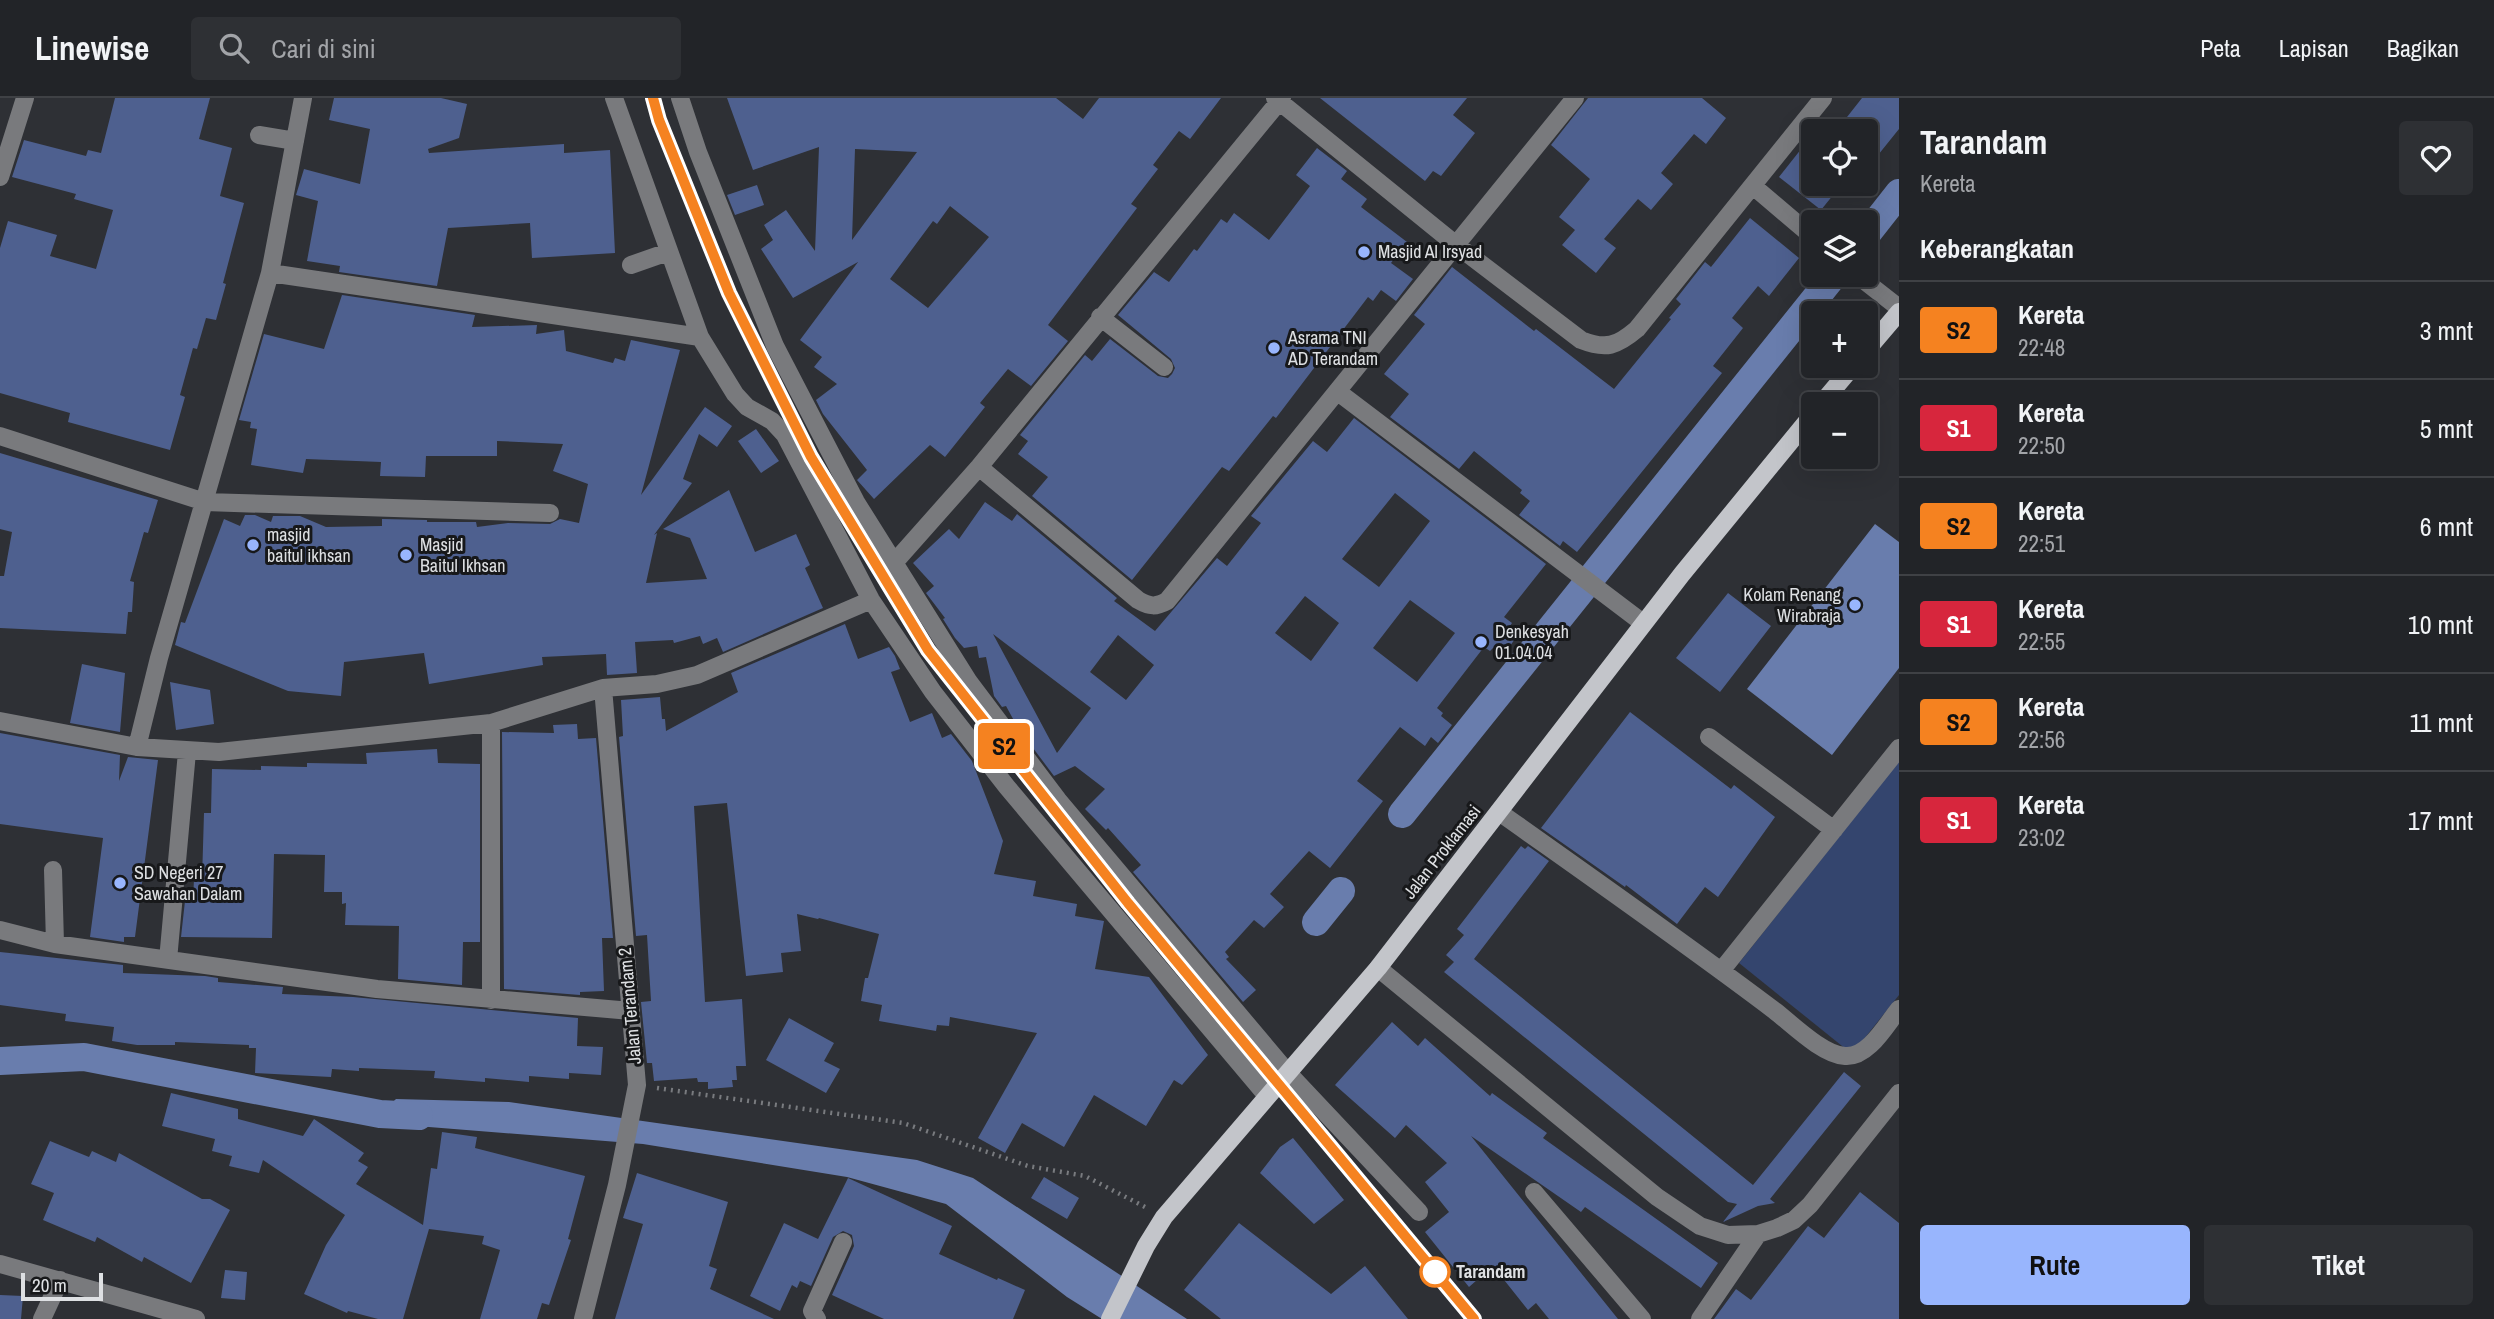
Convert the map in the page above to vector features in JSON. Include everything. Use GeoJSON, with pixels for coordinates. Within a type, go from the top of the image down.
{"type":"FeatureCollection","features":[{"type":"Feature","properties":{"kind":"main road"},"geometry":{"type":"LineString","coordinates":[[1878,336],[1899,310]]}},
{"type":"Feature","properties":{"kind":"main road"},"geometry":{"type":"LineString","coordinates":[[1831,392],[1843,378]]}},
{"type":"Feature","properties":{"kind":"main road","name":"Jalan Proklamasi"},"geometry":{"type":"LineString","coordinates":[[1110,1319],[1146,1246],[1164,1217],[1378,968],[1643,623],[1801,429]]}},
{"type":"Feature","properties":{"kind":"street"},"geometry":{"type":"LineString","coordinates":[[0,177],[25,98]]}},
{"type":"Feature","properties":{"kind":"street"},"geometry":{"type":"LineString","coordinates":[[137,747],[159,658],[270,273],[303,98]]}},
{"type":"Feature","properties":{"kind":"street"},"geometry":{"type":"LineString","coordinates":[[614,98],[701,337],[735,394],[747,407],[772,421],[785,435],[872,600],[933,692],[1007,787],[1267,1096]]}},
{"type":"Feature","properties":{"kind":"street"},"geometry":{"type":"LineString","coordinates":[[680,98],[698,152],[775,346],[856,502],[969,682],[1058,800],[1288,1073],[1419,1212]]}},
{"type":"Feature","properties":{"kind":"street"},"geometry":{"type":"LineString","coordinates":[[979,467],[1138,600],[1148,606],[1157,607],[1167,601],[1574,98]]}},
{"type":"Feature","properties":{"kind":"street"},"geometry":{"type":"LineString","coordinates":[[893,564],[979,467],[1278,99],[1455,243],[1581,340],[1597,347],[1624,341],[1637,329],[1823,98]]}},
{"type":"Feature","properties":{"kind":"street"},"geometry":{"type":"LineString","coordinates":[[260,135],[295,141]]}},
{"type":"Feature","properties":{"kind":"street"},"geometry":{"type":"LineString","coordinates":[[1754,186],[1801,227]]}},
{"type":"Feature","properties":{"kind":"street"},"geometry":{"type":"LineString","coordinates":[[631,265],[668,252]]}},
{"type":"Feature","properties":{"kind":"street"},"geometry":{"type":"LineString","coordinates":[[270,273],[701,337]]}},
{"type":"Feature","properties":{"kind":"street"},"geometry":{"type":"LineString","coordinates":[[1871,287],[1899,310]]}},
{"type":"Feature","properties":{"kind":"street"},"geometry":{"type":"LineString","coordinates":[[1100,317],[1164,367]]}},
{"type":"Feature","properties":{"kind":"street"},"geometry":{"type":"LineString","coordinates":[[1338,392],[1643,623]]}},
{"type":"Feature","properties":{"kind":"street"},"geometry":{"type":"LineString","coordinates":[[0,436],[205,502],[550,513]]}},
{"type":"Feature","properties":{"kind":"street"},"geometry":{"type":"LineString","coordinates":[[0,721],[137,747],[187,752],[219,752],[491,723],[603,688],[657,684],[697,675],[872,600]]}},
{"type":"Feature","properties":{"kind":"street","name":"Jalan Terandam 2"},"geometry":{"type":"LineString","coordinates":[[583,1319],[637,1090],[603,688]]}},
{"type":"Feature","properties":{"kind":"street"},"geometry":{"type":"LineString","coordinates":[[491,723],[491,1000]]}},
{"type":"Feature","properties":{"kind":"street"},"geometry":{"type":"LineString","coordinates":[[1709,737],[1834,830]]}},
{"type":"Feature","properties":{"kind":"street"},"geometry":{"type":"LineString","coordinates":[[1721,971],[1899,748]]}},
{"type":"Feature","properties":{"kind":"street"},"geometry":{"type":"LineString","coordinates":[[168,960],[187,752]]}},
{"type":"Feature","properties":{"kind":"street"},"geometry":{"type":"LineString","coordinates":[[1499,812],[1721,971],[1830,1053],[1853,1056],[1872,1043],[1899,1009]]}},
{"type":"Feature","properties":{"kind":"street"},"geometry":{"type":"LineString","coordinates":[[53,870],[55,944]]}},
{"type":"Feature","properties":{"kind":"street"},"geometry":{"type":"LineString","coordinates":[[0,930],[55,944],[377,989],[631,1011]]}},
{"type":"Feature","properties":{"kind":"street"},"geometry":{"type":"LineString","coordinates":[[1378,968],[1657,1197],[1700,1226],[1727,1235],[1758,1234],[1794,1220],[1810,1205],[1899,1093]]}},
{"type":"Feature","properties":{"kind":"street"},"geometry":{"type":"LineString","coordinates":[[1534,1192],[1642,1319]]}},
{"type":"Feature","properties":{"kind":"street"},"geometry":{"type":"LineString","coordinates":[[1700,1319],[1758,1234]]}},
{"type":"Feature","properties":{"kind":"street"},"geometry":{"type":"LineString","coordinates":[[817,1319],[813,1311],[843,1242]]}},
{"type":"Feature","properties":{"kind":"street"},"geometry":{"type":"LineString","coordinates":[[0,1264],[196,1319]]}},
{"type":"Feature","properties":{"kind":"street"},"geometry":{"type":"LineString","coordinates":[[42,1319],[61,1280]]}},
{"type":"Feature","properties":{"kind":"path"},"geometry":{"type":"LineString","coordinates":[[637,1090],[903,1123],[1028,1166],[1086,1176],[1124,1197]]}},
{"type":"Feature","properties":{"kind":"shaded area","name":"Kolam Renang Wirabraja"},"geometry":{"type":"Polygon","coordinates":[[[1875,524],[1899,542],[1899,668],[1832,755],[1747,689],[1875,524]]]}},
{"type":"Feature","properties":{"kind":"shaded area"},"geometry":{"type":"Polygon","coordinates":[[[1899,761],[1899,995],[1852,1054],[1739,963],[1899,761]]]}},
{"type":"Feature","properties":{"kind":"shaded area"},"geometry":{"type":"Polygon","coordinates":[[[396,1099],[509,1102],[917,1160],[973,1178],[1187,1319],[1102,1319],[1067,1297],[946,1204],[847,1177],[643,1144],[404,1125],[380,1114],[396,1099]]]}},
{"type":"Feature","properties":{"kind":"building"},"geometry":{"type":"Polygon","coordinates":[[[115,98],[210,98],[199,139],[232,148],[220,196],[244,203],[216,320],[206,318],[197,349],[193,348],[180,395],[185,397],[170,450],[68,422],[70,413],[0,393],[0,248],[8,221],[57,235],[50,256],[96,269],[113,210],[74,199],[76,194],[12,177],[24,140],[86,156],[88,150],[101,153],[115,98]]]}},
{"type":"Feature","properties":{"kind":"building"},"geometry":{"type":"Polygon","coordinates":[[[334,98],[441,98],[467,104],[459,138],[428,149],[429,153],[564,144],[564,153],[610,150],[615,253],[532,258],[530,223],[448,228],[437,286],[339,272],[340,266],[307,261],[318,201],[296,195],[304,169],[360,184],[370,129],[329,120],[334,98]]]}},
{"type":"Feature","properties":{"kind":"building"},"geometry":{"type":"Polygon","coordinates":[[[727,98],[1056,98],[1083,119],[1099,98],[1221,98],[1190,139],[1179,131],[1153,165],[1158,169],[1131,204],[1137,208],[1048,325],[1068,341],[1031,386],[1008,369],[980,403],[985,407],[945,457],[930,445],[874,499],[857,480],[867,470],[823,414],[816,400],[837,384],[814,367],[822,357],[800,340],[858,262],[793,298],[761,249],[773,240],[764,225],[786,210],[815,251],[819,147],[753,170],[727,98]],[[855,149],[852,240],[917,152],[855,149]],[[950,206],[937,224],[933,221],[890,279],[928,308],[989,237],[950,206]]]}},
{"type":"Feature","properties":{"kind":"building"},"geometry":{"type":"Polygon","coordinates":[[[1320,98],[1467,98],[1453,115],[1475,133],[1441,176],[1433,171],[1425,181],[1320,98]]]}},
{"type":"Feature","properties":{"kind":"building"},"geometry":{"type":"Polygon","coordinates":[[[1588,98],[1702,98],[1726,118],[1706,144],[1694,134],[1661,173],[1673,184],[1651,210],[1638,199],[1604,239],[1616,248],[1596,273],[1562,245],[1575,230],[1559,217],[1590,179],[1551,145],[1588,98]]]}},
{"type":"Feature","properties":{"kind":"building"},"geometry":{"type":"Polygon","coordinates":[[[1862,98],[1899,98],[1899,129],[1878,155],[1878,119],[1845,119],[1862,98]]]}},
{"type":"Feature","properties":{"kind":"building"},"geometry":{"type":"Polygon","coordinates":[[[1317,148],[1347,171],[1341,179],[1367,199],[1361,207],[1407,242],[1391,263],[1413,279],[1396,301],[1381,290],[1373,301],[1368,297],[1276,418],[1273,416],[1229,471],[1222,467],[1132,580],[1032,496],[1048,477],[1018,454],[1028,441],[1020,435],[1085,355],[1092,361],[1110,339],[1158,376],[1168,378],[1175,368],[1171,359],[1118,315],[1154,272],[1169,282],[1221,219],[1227,223],[1234,213],[1269,240],[1310,186],[1296,175],[1317,148]]]}},
{"type":"Feature","properties":{"kind":"building"},"geometry":{"type":"Polygon","coordinates":[[[1801,149],[1801,194],[1779,177],[1801,149]]]}},
{"type":"Feature","properties":{"kind":"building"},"geometry":{"type":"Polygon","coordinates":[[[757,185],[764,205],[735,215],[727,195],[757,185]]]}},
{"type":"Feature","properties":{"kind":"building"},"geometry":{"type":"Polygon","coordinates":[[[1803,196],[1832,196],[1821,210],[1803,196]]]}},
{"type":"Feature","properties":{"kind":"building"},"geometry":{"type":"Polygon","coordinates":[[[1750,218],[1799,258],[1769,296],[1758,286],[1732,318],[1743,328],[1713,366],[1722,373],[1577,552],[1563,541],[1560,546],[1519,515],[1530,501],[1520,493],[1522,490],[1474,451],[1459,469],[1390,417],[1409,394],[1384,374],[1425,324],[1414,315],[1452,267],[1614,389],[1671,319],[1669,318],[1681,304],[1676,299],[1705,262],[1711,267],[1750,218]]]}},
{"type":"Feature","properties":{"kind":"building"},"geometry":{"type":"Polygon","coordinates":[[[342,295],[475,315],[472,327],[537,325],[536,334],[564,330],[566,351],[613,363],[615,358],[625,361],[631,340],[680,350],[641,495],[705,407],[732,426],[717,447],[699,434],[683,479],[692,483],[654,535],[657,533],[646,583],[707,579],[690,538],[663,529],[729,490],[755,552],[796,534],[810,565],[805,568],[823,608],[723,652],[717,638],[703,644],[700,636],[674,643],[673,640],[635,642],[637,673],[607,675],[606,654],[542,657],[543,665],[429,684],[424,653],[344,662],[341,696],[288,691],[175,645],[181,622],[185,623],[224,519],[240,526],[245,515],[255,515],[271,522],[273,516],[300,516],[326,527],[382,526],[382,519],[476,522],[477,527],[508,523],[550,524],[560,519],[579,523],[588,484],[553,471],[563,444],[497,441],[497,456],[426,456],[425,477],[380,476],[381,462],[306,459],[303,473],[251,465],[257,429],[250,428],[251,422],[239,420],[264,334],[324,349],[342,295]]]}},
{"type":"Feature","properties":{"kind":"building"},"geometry":{"type":"Polygon","coordinates":[[[1354,418],[1546,564],[1504,617],[1512,623],[1508,629],[1517,636],[1503,656],[1493,648],[1490,651],[1484,647],[1437,708],[1443,713],[1441,716],[1452,725],[1438,743],[1431,737],[1425,746],[1400,727],[1357,781],[1383,801],[1330,868],[1309,851],[1270,894],[1284,907],[1264,928],[1254,920],[1225,952],[1229,957],[1226,959],[1256,990],[1243,1002],[1133,872],[1141,865],[1108,828],[1106,830],[1085,809],[1105,789],[1075,766],[1054,776],[1018,728],[1006,706],[1002,707],[994,696],[986,657],[979,658],[977,646],[964,648],[955,638],[943,619],[945,618],[926,593],[934,586],[913,563],[949,529],[959,539],[985,502],[1012,521],[1017,514],[1117,598],[1114,601],[1155,631],[1217,558],[1227,566],[1261,523],[1251,516],[1313,441],[1327,452],[1354,418]],[[1395,493],[1342,559],[1379,587],[1430,521],[1395,493]],[[1305,596],[1275,633],[1311,661],[1339,623],[1305,596]],[[1410,600],[1373,648],[1417,682],[1455,633],[1410,600]],[[993,634],[1034,710],[1057,753],[1091,708],[993,634]],[[1118,635],[1090,672],[1126,700],[1154,665],[1118,635]]]}},
{"type":"Feature","properties":{"kind":"building"},"geometry":{"type":"Polygon","coordinates":[[[756,429],[779,461],[761,473],[738,441],[756,429]]]}},
{"type":"Feature","properties":{"kind":"building"},"geometry":{"type":"Polygon","coordinates":[[[0,453],[158,500],[148,533],[144,532],[130,581],[134,582],[132,612],[128,612],[126,634],[0,628],[0,576],[4,576],[12,532],[0,529],[0,453]]]}},
{"type":"Feature","properties":{"kind":"building"},"geometry":{"type":"Polygon","coordinates":[[[1728,593],[1771,626],[1720,692],[1676,658],[1728,593]]]}},
{"type":"Feature","properties":{"kind":"building"},"geometry":{"type":"Polygon","coordinates":[[[845,624],[858,659],[889,647],[895,656],[900,669],[891,672],[910,722],[932,713],[942,738],[951,734],[972,761],[1003,841],[994,874],[1036,881],[1033,896],[1077,904],[1075,916],[1104,921],[1095,969],[1149,977],[1208,1055],[1182,1085],[1174,1080],[1146,1126],[1094,1095],[1064,1147],[1022,1123],[1005,1153],[978,1138],[1037,1033],[950,1017],[949,1026],[937,1025],[936,1031],[879,1021],[882,1005],[861,1001],[865,978],[868,978],[879,934],[797,914],[801,951],[781,953],[783,972],[746,976],[727,803],[694,806],[705,1002],[742,999],[746,1066],[736,1066],[737,1080],[732,1080],[733,1087],[708,1089],[708,1082],[698,1082],[697,1078],[654,1081],[652,1063],[647,1063],[641,1002],[651,1001],[647,935],[636,936],[619,737],[623,736],[621,700],[660,697],[666,731],[738,692],[731,673],[845,624]]]}},
{"type":"Feature","properties":{"kind":"building"},"geometry":{"type":"Polygon","coordinates":[[[82,664],[125,673],[120,732],[70,723],[82,664]]]}},
{"type":"Feature","properties":{"kind":"building"},"geometry":{"type":"Polygon","coordinates":[[[170,682],[210,690],[214,724],[176,730],[170,682]]]}},
{"type":"Feature","properties":{"kind":"building"},"geometry":{"type":"Polygon","coordinates":[[[1630,712],[1731,789],[1734,785],[1775,817],[1718,897],[1705,887],[1677,924],[1626,885],[1625,887],[1541,828],[1630,712]]]}},
{"type":"Feature","properties":{"kind":"building"},"geometry":{"type":"Polygon","coordinates":[[[577,724],[578,739],[596,738],[613,938],[602,938],[604,991],[580,992],[580,995],[504,989],[502,732],[554,733],[553,725],[577,724]]]}},
{"type":"Feature","properties":{"kind":"building","name":"SD Negeri 27 Sawahan Dalam"},"geometry":{"type":"Polygon","coordinates":[[[0,733],[120,755],[119,781],[128,757],[158,760],[135,937],[124,937],[124,942],[90,937],[103,838],[0,824],[0,733]]]}},
{"type":"Feature","properties":{"kind":"building"},"geometry":{"type":"Polygon","coordinates":[[[437,749],[438,763],[480,764],[480,942],[463,942],[462,985],[398,979],[399,926],[345,925],[346,903],[342,904],[342,892],[324,892],[325,855],[274,854],[272,938],[181,937],[185,901],[193,901],[194,879],[202,880],[204,813],[211,813],[212,769],[261,770],[261,766],[307,767],[307,763],[367,764],[366,753],[437,749]]]}},
{"type":"Feature","properties":{"kind":"building"},"geometry":{"type":"Polygon","coordinates":[[[1521,846],[1525,849],[1528,846],[1549,861],[1474,959],[1753,1185],[1844,1072],[1861,1086],[1770,1199],[1775,1203],[1758,1206],[1723,1222],[1737,1204],[1728,1202],[1444,972],[1454,962],[1446,955],[1464,935],[1457,929],[1521,846]]]}},
{"type":"Feature","properties":{"kind":"building"},"geometry":{"type":"Polygon","coordinates":[[[0,952],[123,965],[123,973],[205,976],[218,978],[218,982],[283,987],[282,994],[353,997],[578,1018],[577,1046],[603,1047],[601,1075],[569,1073],[569,1079],[529,1076],[529,1082],[485,1078],[485,1082],[434,1078],[435,1071],[359,1068],[359,1071],[332,1069],[331,1077],[255,1073],[256,1048],[249,1048],[249,1045],[175,1042],[175,1045],[137,1045],[112,1041],[114,1027],[65,1021],[66,1014],[0,1005],[0,952]]]}},
{"type":"Feature","properties":{"kind":"building"},"geometry":{"type":"Polygon","coordinates":[[[789,1018],[834,1043],[824,1061],[840,1069],[826,1093],[766,1060],[789,1018]]]}},
{"type":"Feature","properties":{"kind":"building"},"geometry":{"type":"Polygon","coordinates":[[[1392,1022],[1418,1046],[1425,1038],[1490,1096],[1492,1093],[1547,1133],[1543,1138],[1718,1263],[1701,1288],[1585,1207],[1581,1212],[1471,1136],[1618,1319],[1549,1319],[1536,1303],[1528,1310],[1493,1266],[1469,1287],[1425,1232],[1449,1212],[1425,1182],[1447,1163],[1406,1125],[1395,1138],[1335,1085],[1392,1022]]]}},
{"type":"Feature","properties":{"kind":"building"},"geometry":{"type":"Polygon","coordinates":[[[171,1093],[238,1109],[238,1119],[303,1136],[314,1119],[364,1153],[358,1161],[368,1167],[356,1184],[423,1225],[431,1168],[437,1169],[442,1132],[477,1137],[475,1148],[585,1176],[568,1239],[571,1240],[549,1305],[542,1303],[537,1319],[480,1319],[500,1250],[482,1244],[484,1236],[429,1229],[403,1319],[378,1319],[348,1311],[347,1313],[304,1294],[326,1245],[345,1215],[263,1160],[259,1173],[229,1166],[232,1156],[212,1151],[215,1139],[162,1126],[171,1093]]]}},
{"type":"Feature","properties":{"kind":"building"},"geometry":{"type":"Polygon","coordinates":[[[1293,1138],[1344,1200],[1314,1224],[1260,1173],[1280,1147],[1293,1138]]]}},
{"type":"Feature","properties":{"kind":"building"},"geometry":{"type":"Polygon","coordinates":[[[50,1141],[89,1157],[92,1151],[116,1162],[119,1153],[202,1199],[210,1199],[230,1210],[191,1283],[144,1257],[142,1262],[97,1237],[95,1242],[43,1220],[54,1193],[31,1184],[50,1141]]]}},
{"type":"Feature","properties":{"kind":"building"},"geometry":{"type":"Polygon","coordinates":[[[637,1173],[728,1202],[709,1266],[717,1269],[710,1289],[774,1319],[615,1319],[643,1224],[623,1218],[637,1173]]]}},
{"type":"Feature","properties":{"kind":"building"},"geometry":{"type":"Polygon","coordinates":[[[1044,1177],[1079,1198],[1067,1219],[1031,1198],[1044,1177]]]}},
{"type":"Feature","properties":{"kind":"building"},"geometry":{"type":"Polygon","coordinates":[[[848,1178],[952,1226],[939,1254],[1025,1290],[1013,1319],[884,1319],[832,1295],[854,1246],[852,1235],[843,1231],[833,1237],[811,1286],[800,1281],[797,1288],[792,1285],[780,1311],[750,1296],[784,1223],[818,1239],[848,1178]]]}},
{"type":"Feature","properties":{"kind":"building"},"geometry":{"type":"Polygon","coordinates":[[[1860,1192],[1899,1223],[1899,1319],[1714,1319],[1736,1289],[1751,1300],[1808,1226],[1824,1238],[1860,1192]]]}},
{"type":"Feature","properties":{"kind":"building"},"geometry":{"type":"Polygon","coordinates":[[[1239,1223],[1331,1294],[1365,1266],[1408,1319],[1221,1319],[1184,1290],[1239,1223]]]}},
{"type":"Feature","properties":{"kind":"building"},"geometry":{"type":"Polygon","coordinates":[[[225,1270],[247,1272],[245,1300],[221,1298],[225,1270]]]}},
{"type":"Feature","properties":{"kind":"building"},"geometry":{"type":"Polygon","coordinates":[[[0,1295],[23,1296],[21,1319],[0,1319],[0,1295]]]}},
{"type":"Feature","properties":{"kind":"waterway"},"geometry":{"type":"LineString","coordinates":[[1878,220],[1899,193]]}},
{"type":"Feature","properties":{"kind":"waterway"},"geometry":{"type":"LineString","coordinates":[[1402,814],[1824,287]]}},
{"type":"Feature","properties":{"kind":"waterway"},"geometry":{"type":"LineString","coordinates":[[1316,922],[1341,891]]}},
{"type":"Feature","properties":{"kind":"waterway"},"geometry":{"type":"LineString","coordinates":[[0,1061],[84,1057],[380,1114],[419,1116]]}},
{"type":"Feature","properties":{"kind":"railway"},"geometry":{"type":"LineString","coordinates":[[653,98],[658,120],[729,293],[811,457],[928,650],[1128,903],[1474,1319]]}},
{"type":"Feature","properties":{"kind":"train","name":"S2"},"geometry":{"type":"LineString","coordinates":[[653,98],[659,120],[729,293],[811,457],[928,650],[1128,903],[1474,1319]]}},
{"type":"Feature","properties":{"kind":"place","name":"Masjid Al Irsyad"},"geometry":{"type":"Point","coordinates":[1364,252]}},
{"type":"Feature","properties":{"kind":"place","name":"Asrama TNI AD Terandam"},"geometry":{"type":"Point","coordinates":[1274,348]}},
{"type":"Feature","properties":{"kind":"place","name":"masjid baitul ikhsan"},"geometry":{"type":"Point","coordinates":[253,545]}},
{"type":"Feature","properties":{"kind":"place","name":"Masjid Baitul Ikhsan"},"geometry":{"type":"Point","coordinates":[406,555]}},
{"type":"Feature","properties":{"kind":"place","name":"Kolam Renang Wirabraja"},"geometry":{"type":"Point","coordinates":[1855,605]}},
{"type":"Feature","properties":{"kind":"place","name":"Denkesyah 01.04.04"},"geometry":{"type":"Point","coordinates":[1481,642]}},
{"type":"Feature","properties":{"kind":"place","name":"SD Negeri 27 Sawahan Dalam"},"geometry":{"type":"Point","coordinates":[120,883]}},
{"type":"Feature","properties":{"kind":"place","name":"Tarandam"},"geometry":{"type":"Point","coordinates":[1435,1272]}}]}
